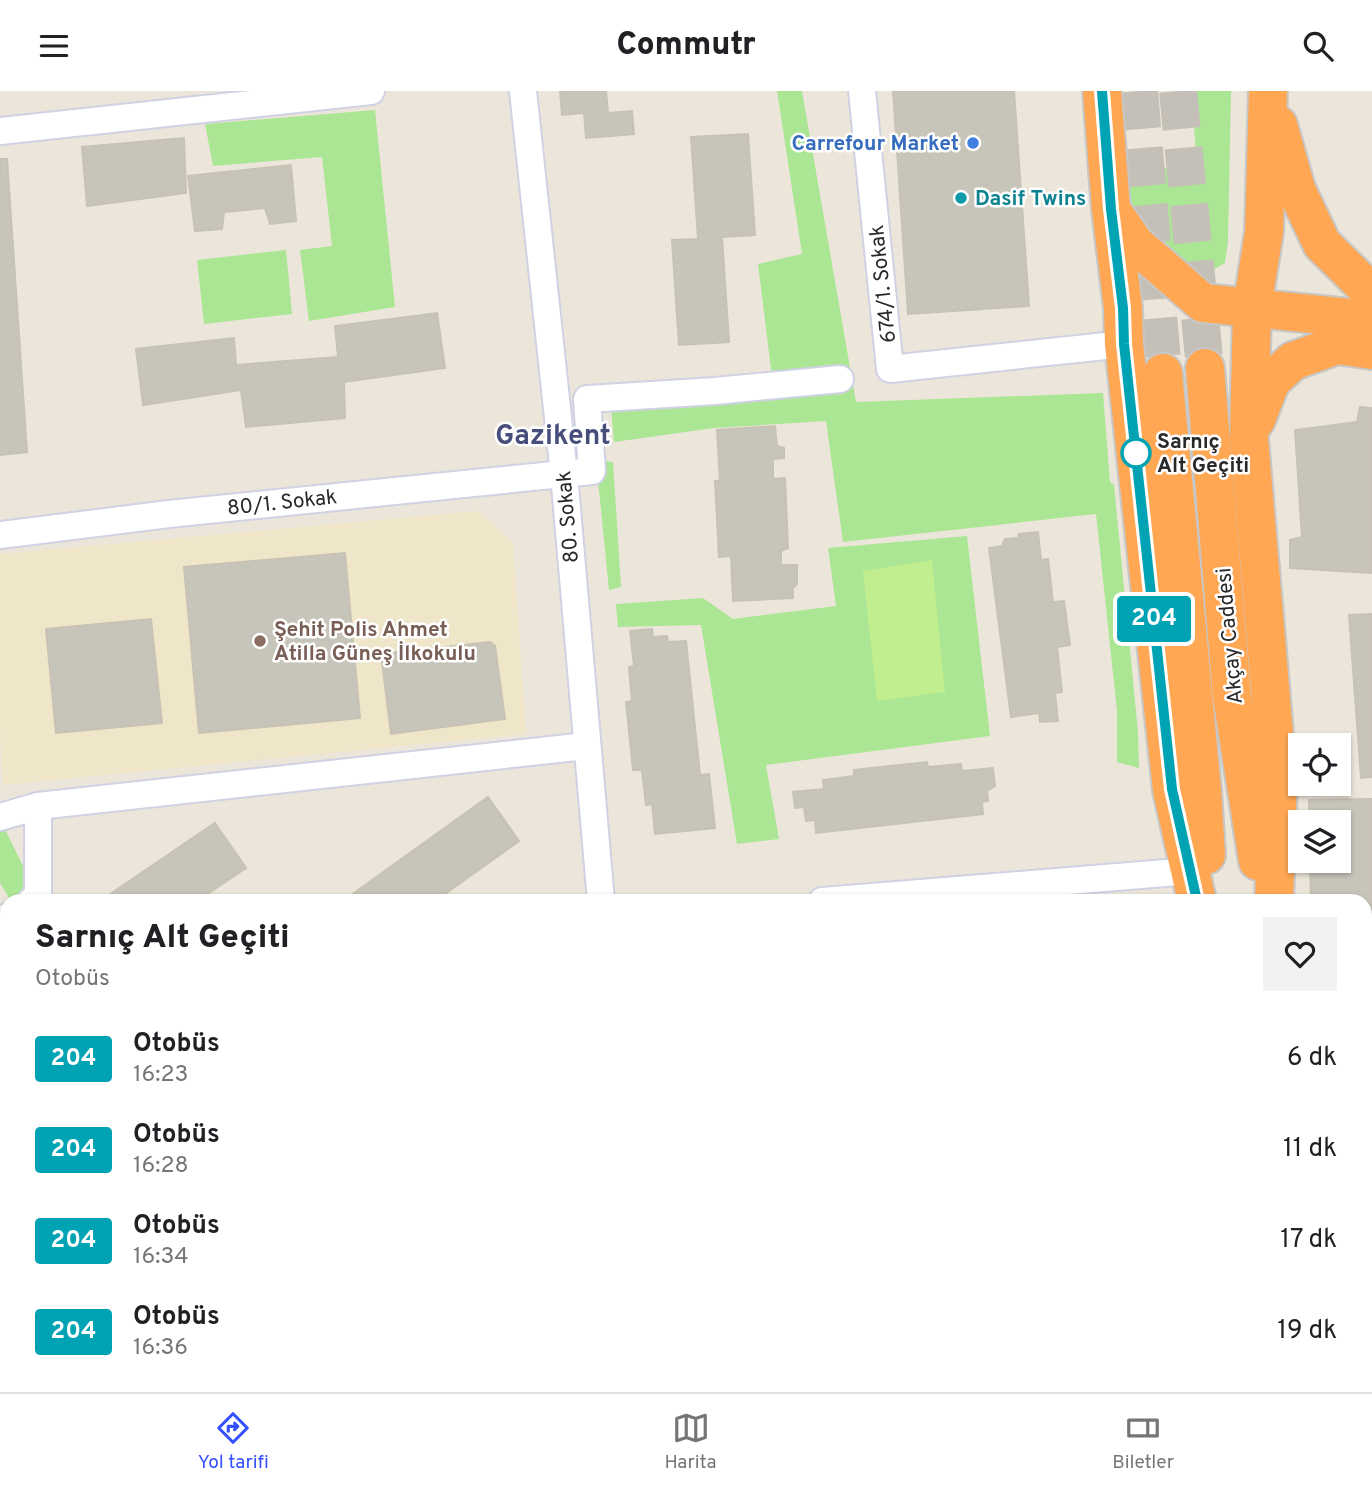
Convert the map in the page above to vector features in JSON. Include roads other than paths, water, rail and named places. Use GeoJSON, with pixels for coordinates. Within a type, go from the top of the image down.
{"type":"FeatureCollection","features":[{"type":"Feature","properties":{"kind":"highway"},"geometry":{"type":"LineString","coordinates":[[1102,91],[1111,209],[1123,308],[1124,344],[1172,789],[1199,891]]}},
{"type":"Feature","properties":{"kind":"highway"},"geometry":{"type":"LineString","coordinates":[[1268,91],[1296,189],[1322,244],[1371,299]]}},
{"type":"Feature","properties":{"kind":"highway"},"geometry":{"type":"LineString","coordinates":[[1268,91],[1264,232],[1252,307],[1249,439],[1278,781],[1274,894]]}},
{"type":"Feature","properties":{"kind":"highway"},"geometry":{"type":"LineString","coordinates":[[1111,209],[1135,244],[1203,303],[1252,307],[1371,299]]}},
{"type":"Feature","properties":{"kind":"highway"},"geometry":{"type":"LineString","coordinates":[[1249,439],[1271,381],[1293,361],[1336,345],[1372,349]]}},
{"type":"Feature","properties":{"kind":"highway","name":"Akçay Caddesi"},"geometry":{"type":"LineString","coordinates":[[1205,368],[1233,696],[1263,894]]}},
{"type":"Feature","properties":{"kind":"highway","name":"Akçay Caddesi"},"geometry":{"type":"LineString","coordinates":[[1163,373],[1202,789],[1199,891]]}},
{"type":"Feature","properties":{"kind":"street"},"geometry":{"type":"LineString","coordinates":[[0,131],[371,91]]}},
{"type":"Feature","properties":{"kind":"street","name":"80. Sokak"},"geometry":{"type":"LineString","coordinates":[[523,91],[564,474],[600,894]]}},
{"type":"Feature","properties":{"kind":"street","name":"674/1. Sokak"},"geometry":{"type":"LineString","coordinates":[[862,91],[890,369],[1124,344]]}},
{"type":"Feature","properties":{"kind":"street","name":"80/1. Sokak"},"geometry":{"type":"LineString","coordinates":[[0,535],[169,514],[592,471],[587,399],[715,391],[840,379]]}},
{"type":"Feature","properties":{"kind":"street"},"geometry":{"type":"LineString","coordinates":[[0,817],[38,806],[586,746]]}},
{"type":"Feature","properties":{"kind":"street"},"geometry":{"type":"LineString","coordinates":[[38,806],[38,894]]}},
{"type":"Feature","properties":{"kind":"street"},"geometry":{"type":"LineString","coordinates":[[1086,894],[1199,891]]}},
{"type":"Feature","properties":{"kind":"tunnel"},"geometry":{"type":"LineString","coordinates":[[1139,91],[1163,373]]}},
{"type":"Feature","properties":{"kind":"tunnel"},"geometry":{"type":"LineString","coordinates":[[1178,91],[1205,368]]}},
{"type":"Feature","properties":{"kind":"place","name":"Carrefour Market"},"geometry":{"type":"Point","coordinates":[973,143]}},
{"type":"Feature","properties":{"kind":"place","name":"Dasif Twins"},"geometry":{"type":"Point","coordinates":[961,198]}},
{"type":"Feature","properties":{"kind":"place","name":"Sarnıç Alt Geçiti"},"geometry":{"type":"Point","coordinates":[1136,453]}},
{"type":"Feature","properties":{"kind":"place","name":"Şehit Polis Ahmet Atilla Güneş İlkokulu"},"geometry":{"type":"Point","coordinates":[260,641]}},
{"type":"Feature","properties":{"kind":"district","name":"Gazikent"},"geometry":{"type":"Point","coordinates":[553,434]}}]}
